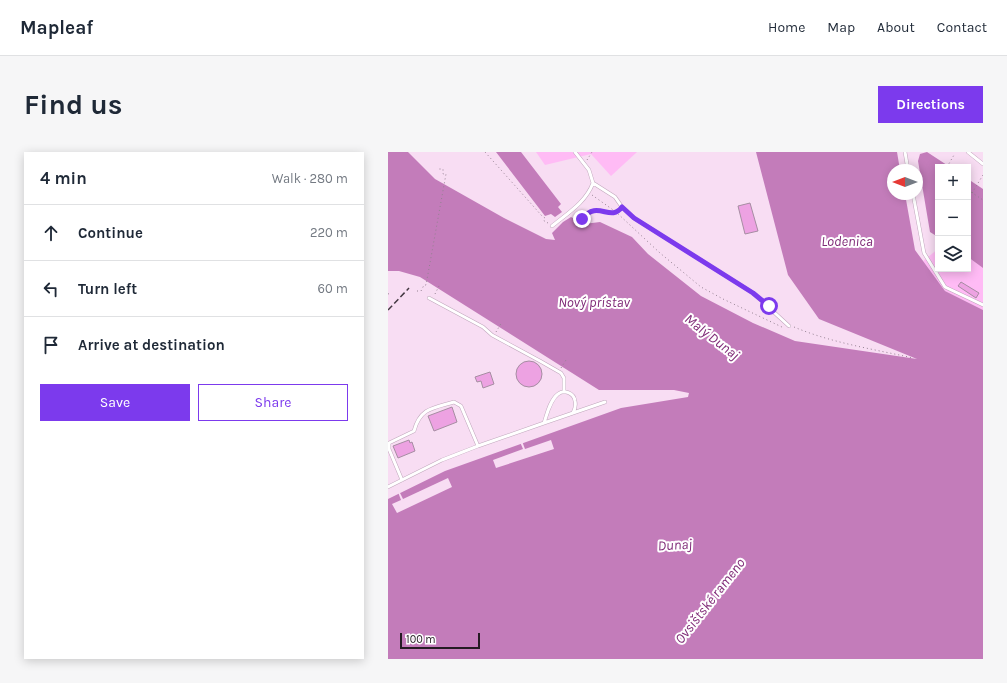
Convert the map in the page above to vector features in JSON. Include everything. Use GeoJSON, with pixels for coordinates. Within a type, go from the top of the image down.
{"type":"FeatureCollection","features":[{"type":"Feature","properties":{"kind":"lane"},"geometry":{"type":"LineString","coordinates":[[552,226],[590,193],[593,183],[590,170],[575,152]]}},
{"type":"Feature","properties":{"kind":"lane"},"geometry":{"type":"LineString","coordinates":[[905,152],[907,164]]}},
{"type":"Feature","properties":{"kind":"lane"},"geometry":{"type":"LineString","coordinates":[[968,152],[983,164]]}},
{"type":"Feature","properties":{"kind":"lane"},"geometry":{"type":"LineString","coordinates":[[593,183],[615,197],[622,207],[634,218],[753,293],[790,326]]}},
{"type":"Feature","properties":{"kind":"lane"},"geometry":{"type":"LineString","coordinates":[[913,200],[924,253],[945,287],[983,306]]}},
{"type":"Feature","properties":{"kind":"lane"},"geometry":{"type":"LineString","coordinates":[[429,298],[484,327],[492,335],[561,373],[564,378],[564,392]]}},
{"type":"Feature","properties":{"kind":"lane"},"geometry":{"type":"LineString","coordinates":[[544,423],[557,394],[564,392],[572,394],[575,399],[573,413]]}},
{"type":"Feature","properties":{"kind":"lane"},"geometry":{"type":"LineString","coordinates":[[402,480],[389,449],[389,443],[414,431],[417,421],[422,414],[436,407],[454,402],[462,406],[478,446]]}},
{"type":"Feature","properties":{"kind":"lane"},"geometry":{"type":"LineString","coordinates":[[388,487],[442,460],[605,402]]}},
{"type":"Feature","properties":{"kind":"path"},"geometry":{"type":"LineString","coordinates":[[485,152],[545,218],[544,221],[549,224]]}},
{"type":"Feature","properties":{"kind":"path"},"geometry":{"type":"LineString","coordinates":[[585,165],[592,152]]}},
{"type":"Feature","properties":{"kind":"path"},"geometry":{"type":"LineString","coordinates":[[949,164],[954,155]]}},
{"type":"Feature","properties":{"kind":"path"},"geometry":{"type":"LineString","coordinates":[[417,291],[421,291],[424,285],[426,285],[446,174],[443,174],[443,169],[439,169]]}},
{"type":"Feature","properties":{"kind":"path"},"geometry":{"type":"LineString","coordinates":[[983,176],[972,193],[983,200]]}},
{"type":"Feature","properties":{"kind":"path"},"geometry":{"type":"LineString","coordinates":[[590,193],[616,212],[660,253],[701,287],[723,299],[782,328],[790,326],[811,334],[834,340],[913,358]]}},
{"type":"Feature","properties":{"kind":"path"},"geometry":{"type":"LineString","coordinates":[[582,219],[590,211],[596,210],[614,214],[622,207]]}},
{"type":"Feature","properties":{"kind":"path"},"geometry":{"type":"LineString","coordinates":[[435,294],[440,284]]}},
{"type":"Feature","properties":{"kind":"path"},"geometry":{"type":"LineString","coordinates":[[496,332],[502,322]]}},
{"type":"Feature","properties":{"kind":"path"},"geometry":{"type":"LineString","coordinates":[[560,370],[566,360]]}},
{"type":"Feature","properties":{"kind":"shaded area"},"geometry":{"type":"Polygon","coordinates":[[[536,152],[637,152],[611,176],[591,154],[545,165],[536,152]]]}},
{"type":"Feature","properties":{"kind":"shaded area"},"geometry":{"type":"Polygon","coordinates":[[[935,251],[935,272],[971,272],[971,259],[983,268],[983,310],[945,291],[923,261],[935,251]]]}},
{"type":"Feature","properties":{"kind":"water"},"geometry":{"type":"Polygon","coordinates":[[[388,152],[408,152],[435,179],[504,218],[546,239],[555,240],[552,233],[563,222],[571,217],[584,224],[600,222],[632,237],[648,254],[701,296],[753,323],[795,341],[917,359],[819,319],[788,275],[756,152],[897,152],[899,164],[887,164],[887,200],[906,200],[915,250],[945,291],[983,310],[983,659],[388,659],[388,499],[445,471],[621,408],[688,397],[689,393],[674,390],[599,390],[420,277],[399,271],[388,271],[388,152]]]}},
{"type":"Feature","properties":{"kind":"water"},"geometry":{"type":"Polygon","coordinates":[[[496,152],[521,152],[561,204],[558,207],[562,212],[555,217],[551,214],[545,216],[496,152]]]}},
{"type":"Feature","properties":{"kind":"water"},"geometry":{"type":"Polygon","coordinates":[[[927,152],[945,164],[935,164],[935,235],[930,232],[923,191],[923,164],[919,164],[918,161],[920,154],[927,152]]]}},
{"type":"Feature","properties":{"kind":"water"},"geometry":{"type":"Polygon","coordinates":[[[971,181],[983,189],[983,268],[971,259],[971,181]]]}},
{"type":"Feature","properties":{"kind":"pier"},"geometry":{"type":"Polygon","coordinates":[[[551,440],[554,449],[496,468],[493,460],[523,449],[520,442],[522,441],[525,449],[551,440]]]}},
{"type":"Feature","properties":{"kind":"pier"},"geometry":{"type":"Polygon","coordinates":[[[448,478],[452,487],[397,513],[392,504],[401,500],[399,491],[403,499],[448,478]]]}},
{"type":"Feature","properties":{"kind":"building"},"geometry":{"type":"Polygon","coordinates":[[[750,203],[758,231],[745,234],[738,206],[750,203]]]}},
{"type":"Feature","properties":{"kind":"building"},"geometry":{"type":"Polygon","coordinates":[[[961,282],[979,293],[976,298],[958,286],[961,282]]]}},
{"type":"Feature","properties":{"kind":"building"},"geometry":{"type":"Polygon","coordinates":[[[529,361],[538,365],[542,374],[538,383],[529,387],[520,383],[516,374],[520,365],[529,361]]]}},
{"type":"Feature","properties":{"kind":"building"},"geometry":{"type":"Polygon","coordinates":[[[490,372],[494,384],[483,388],[481,381],[477,382],[475,377],[490,372]]]}},
{"type":"Feature","properties":{"kind":"building"},"geometry":{"type":"Polygon","coordinates":[[[452,407],[457,422],[434,431],[428,416],[452,407]]]}},
{"type":"Feature","properties":{"kind":"building"},"geometry":{"type":"Polygon","coordinates":[[[409,440],[410,443],[412,442],[415,451],[398,458],[393,446],[409,440]]]}},
{"type":"Feature","properties":{"kind":"railway"},"geometry":{"type":"LineString","coordinates":[[388,310],[409,288]]}},
{"type":"Feature","properties":{"kind":"route"},"geometry":{"type":"LineString","coordinates":[[582,219],[590,211],[596,210],[614,214],[622,207],[634,218],[753,293],[769,306]]}},
{"type":"Feature","properties":{"kind":"water label","name":"Lodenica"},"geometry":{"type":"Point","coordinates":[847,241]}},
{"type":"Feature","properties":{"kind":"water label","name":"Nový prístav"},"geometry":{"type":"Point","coordinates":[594,302]}},
{"type":"Feature","properties":{"kind":"water label","name":"Malý Dunaj"},"geometry":{"type":"Point","coordinates":[712,337]}},
{"type":"Feature","properties":{"kind":"water label","name":"Dunaj"},"geometry":{"type":"Point","coordinates":[675,545]}},
{"type":"Feature","properties":{"kind":"water label","name":"Ovsištské rameno"},"geometry":{"type":"Point","coordinates":[710,601]}}]}
